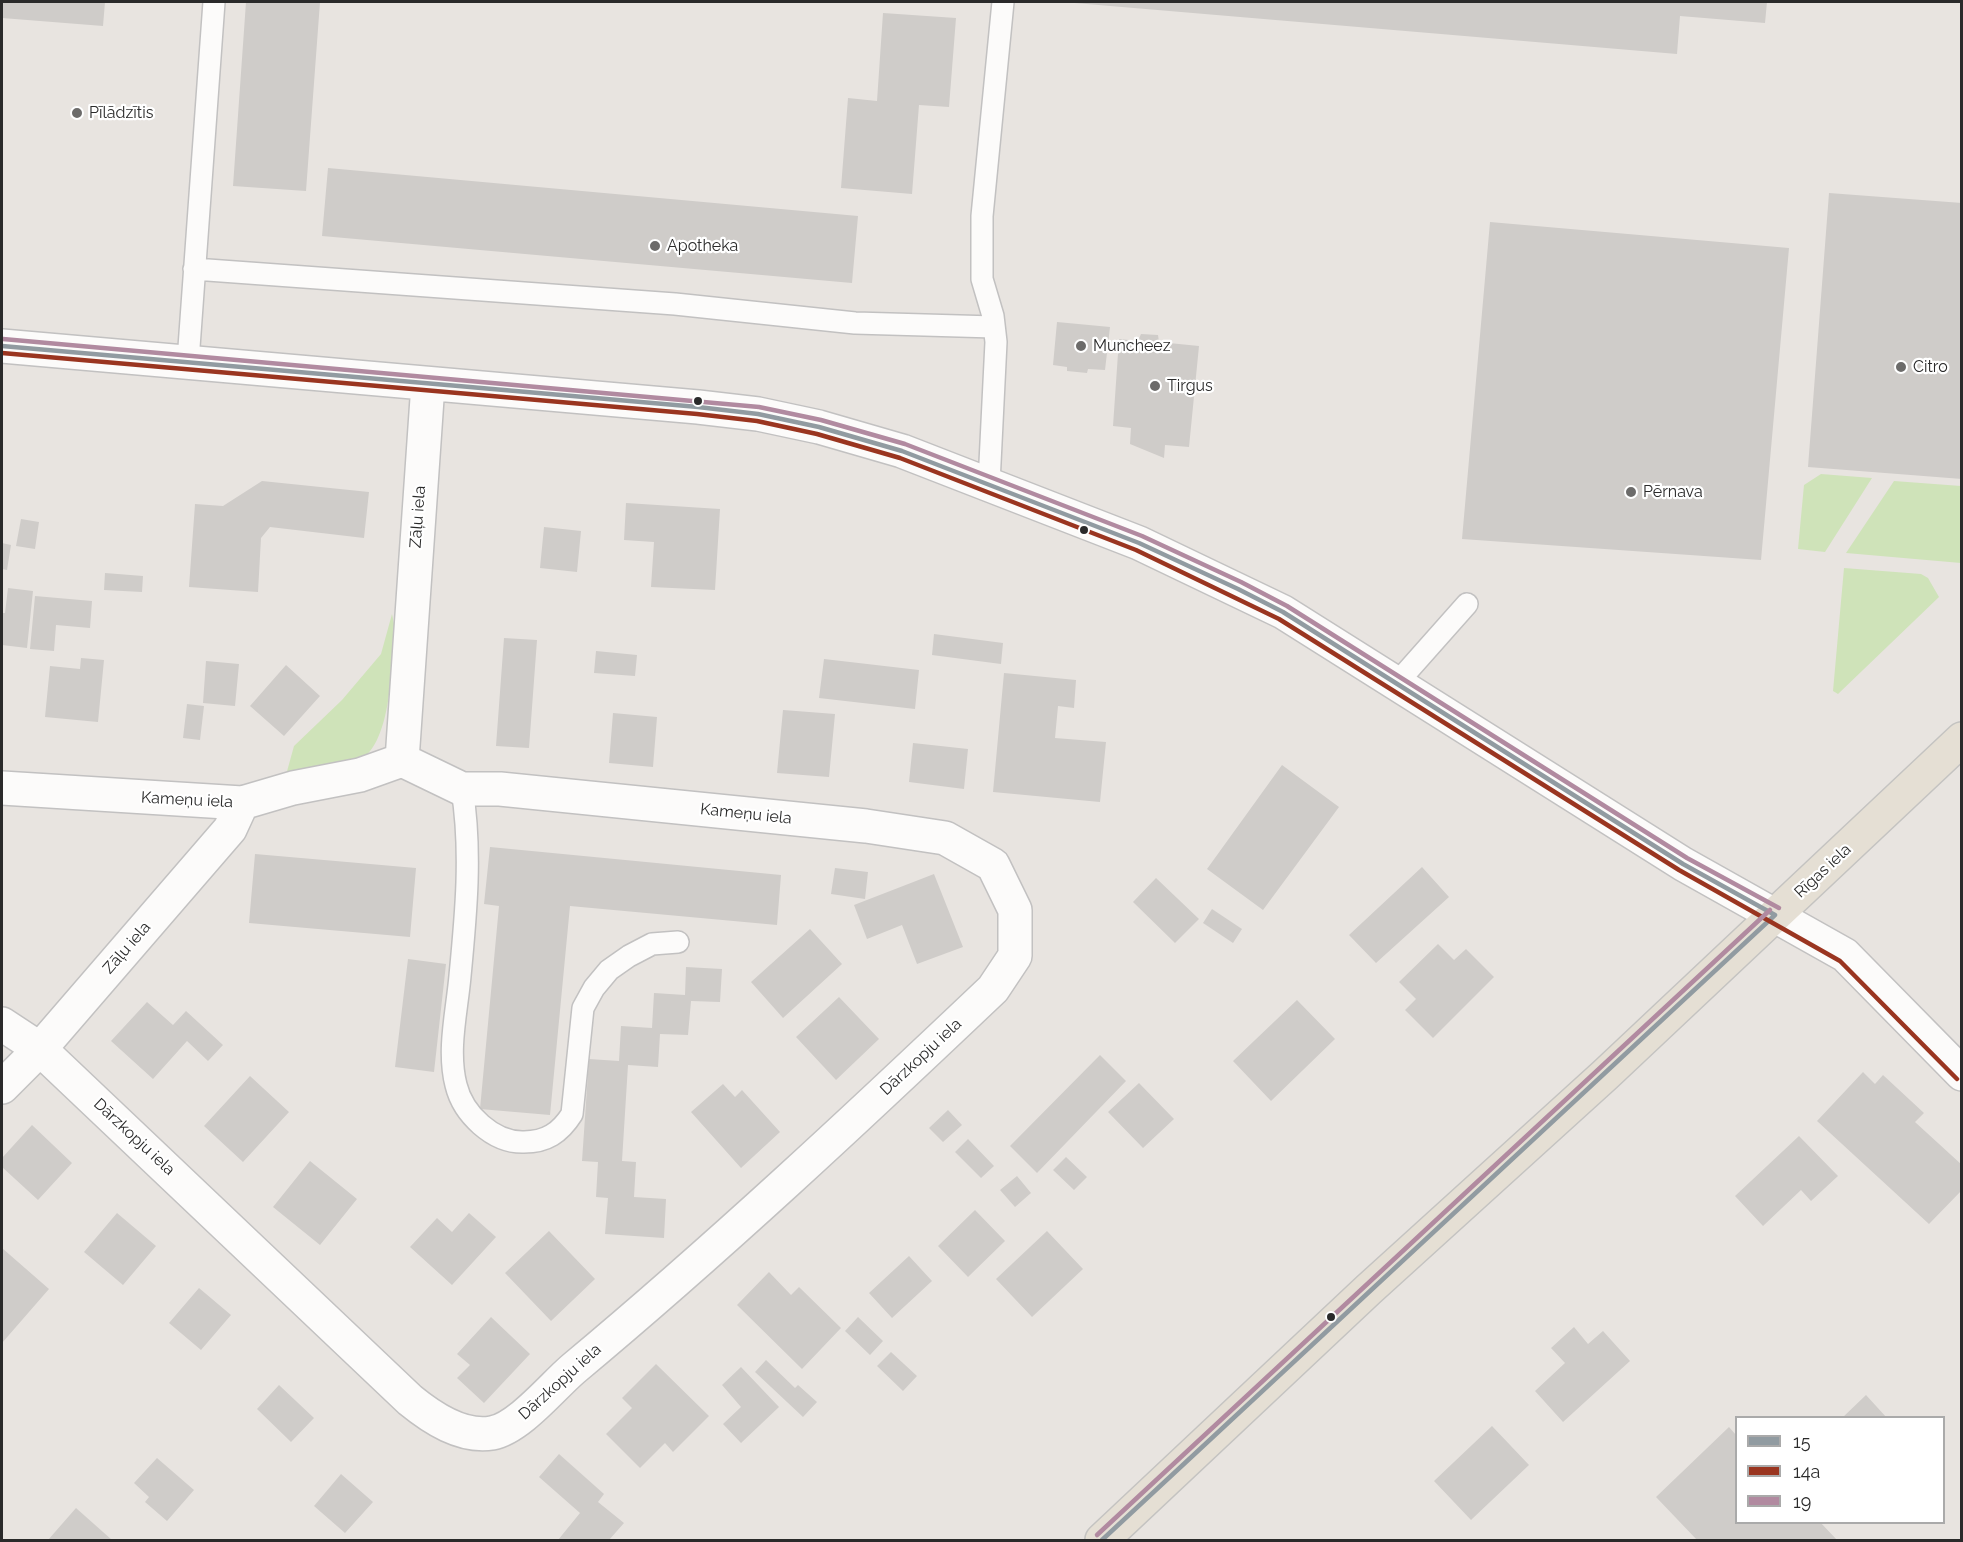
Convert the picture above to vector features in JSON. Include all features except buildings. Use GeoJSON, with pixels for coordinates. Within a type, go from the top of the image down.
{"type":"FeatureCollection","features":[{"type":"Feature","properties":{"kind":"main road","name":"Rīgas iela"},"geometry":{"type":"LineString","coordinates":[[1102,1540],[1368,1290],[1524,1151],[1962,739]]}},
{"type":"Feature","properties":{"kind":"street"},"geometry":{"type":"LineString","coordinates":[[2,346],[758,414],[819,427],[902,451],[989,483],[1139,543],[1283,612],[1683,864],[1845,955],[1962,1074]]}},
{"type":"Feature","properties":{"kind":"street","name":"Zāļu iela"},"geometry":{"type":"LineString","coordinates":[[402,760],[428,384]]}},
{"type":"Feature","properties":{"kind":"street","name":"Kameņu iela"},"geometry":{"type":"LineString","coordinates":[[2,788],[242,803],[293,788],[360,775],[402,760],[462,789],[521,791],[866,826],[945,838],[993,865],[1015,910],[1015,956]]}},
{"type":"Feature","properties":{"kind":"street","name":"Zāļu iela"},"geometry":{"type":"LineString","coordinates":[[2,1087],[40,1049],[230,829],[242,803]]}},
{"type":"Feature","properties":{"kind":"street","name":"Dārzkopju iela"},"geometry":{"type":"LineString","coordinates":[[2,1024],[40,1049],[410,1400],[430,1416],[452,1426],[491,1433],[511,1426],[558,1382],[711,1251],[993,989],[1015,956]]}},
{"type":"Feature","properties":{"kind":"lane"},"geometry":{"type":"LineString","coordinates":[[188,361],[214,2]]}},
{"type":"Feature","properties":{"kind":"lane"},"geometry":{"type":"LineString","coordinates":[[989,483],[995,401],[994,327],[981,260],[984,186],[1003,2]]}},
{"type":"Feature","properties":{"kind":"lane"},"geometry":{"type":"LineString","coordinates":[[194,269],[675,303],[855,323],[994,327]]}},
{"type":"Feature","properties":{"kind":"lane"},"geometry":{"type":"LineString","coordinates":[[1396,684],[1467,604]]}},
{"type":"Feature","properties":{"kind":"lane"},"geometry":{"type":"LineString","coordinates":[[462,789],[469,831],[464,933],[452,1061],[456,1087],[466,1108],[492,1134],[515,1143],[541,1142],[563,1128],[572,1114],[583,1008],[594,988],[609,970],[629,956],[652,944],[678,942]]}},
{"type":"Feature","properties":{"kind":"green space"},"geometry":{"type":"Polygon","coordinates":[[[1821,474],[1872,478],[1825,552],[1798,549],[1804,485],[1821,474]]]}},
{"type":"Feature","properties":{"kind":"green space"},"geometry":{"type":"Polygon","coordinates":[[[1894,481],[1961,486],[1961,563],[1846,553],[1894,481]]]}},
{"type":"Feature","properties":{"kind":"green space"},"geometry":{"type":"Polygon","coordinates":[[[1844,568],[1921,574],[1928,578],[1939,597],[1838,694],[1833,691],[1844,568]]]}},
{"type":"Feature","properties":{"kind":"green space"},"geometry":{"type":"Polygon","coordinates":[[[392,614],[395,629],[391,683],[377,741],[367,754],[347,766],[286,775],[294,746],[342,700],[381,654],[392,614]]]}},
{"type":"Feature","properties":{"kind":"transit line","name":"19"},"geometry":{"type":"LineString","coordinates":[[3,339],[759,407],[821,420],[905,444],[1142,536],[1287,606],[1687,858],[1779,908]]}},
{"type":"Feature","properties":{"kind":"transit line","name":"15"},"geometry":{"type":"LineString","coordinates":[[2,346],[698,407],[758,414],[819,427],[902,451],[1139,543],[1283,612],[1683,864],[1775,915]]}},
{"type":"Feature","properties":{"kind":"transit line","name":"14a"},"geometry":{"type":"LineString","coordinates":[[2,353],[757,421],[817,434],[900,458],[1136,550],[1279,619],[1679,870],[1840,961],[1957,1079]]}},
{"type":"Feature","properties":{"kind":"transit line","name":"19"},"geometry":{"type":"LineString","coordinates":[[1097,1535],[1770,910]]}},
{"type":"Feature","properties":{"kind":"transit line","name":"15"},"geometry":{"type":"LineString","coordinates":[[1102,1540],[1775,915]]}},
{"type":"Feature","properties":{"kind":"place","name":"Pīlādzītis"},"geometry":{"type":"Point","coordinates":[77,113]}},
{"type":"Feature","properties":{"kind":"place","name":"Apotheka"},"geometry":{"type":"Point","coordinates":[655,246]}},
{"type":"Feature","properties":{"kind":"place","name":"Muncheez"},"geometry":{"type":"Point","coordinates":[1081,346]}},
{"type":"Feature","properties":{"kind":"place","name":"Citro"},"geometry":{"type":"Point","coordinates":[1901,367]}},
{"type":"Feature","properties":{"kind":"place","name":"Tirgus"},"geometry":{"type":"Point","coordinates":[1155,386]}},
{"type":"Feature","properties":{"kind":"place","name":"Pērnava"},"geometry":{"type":"Point","coordinates":[1631,492]}}]}
